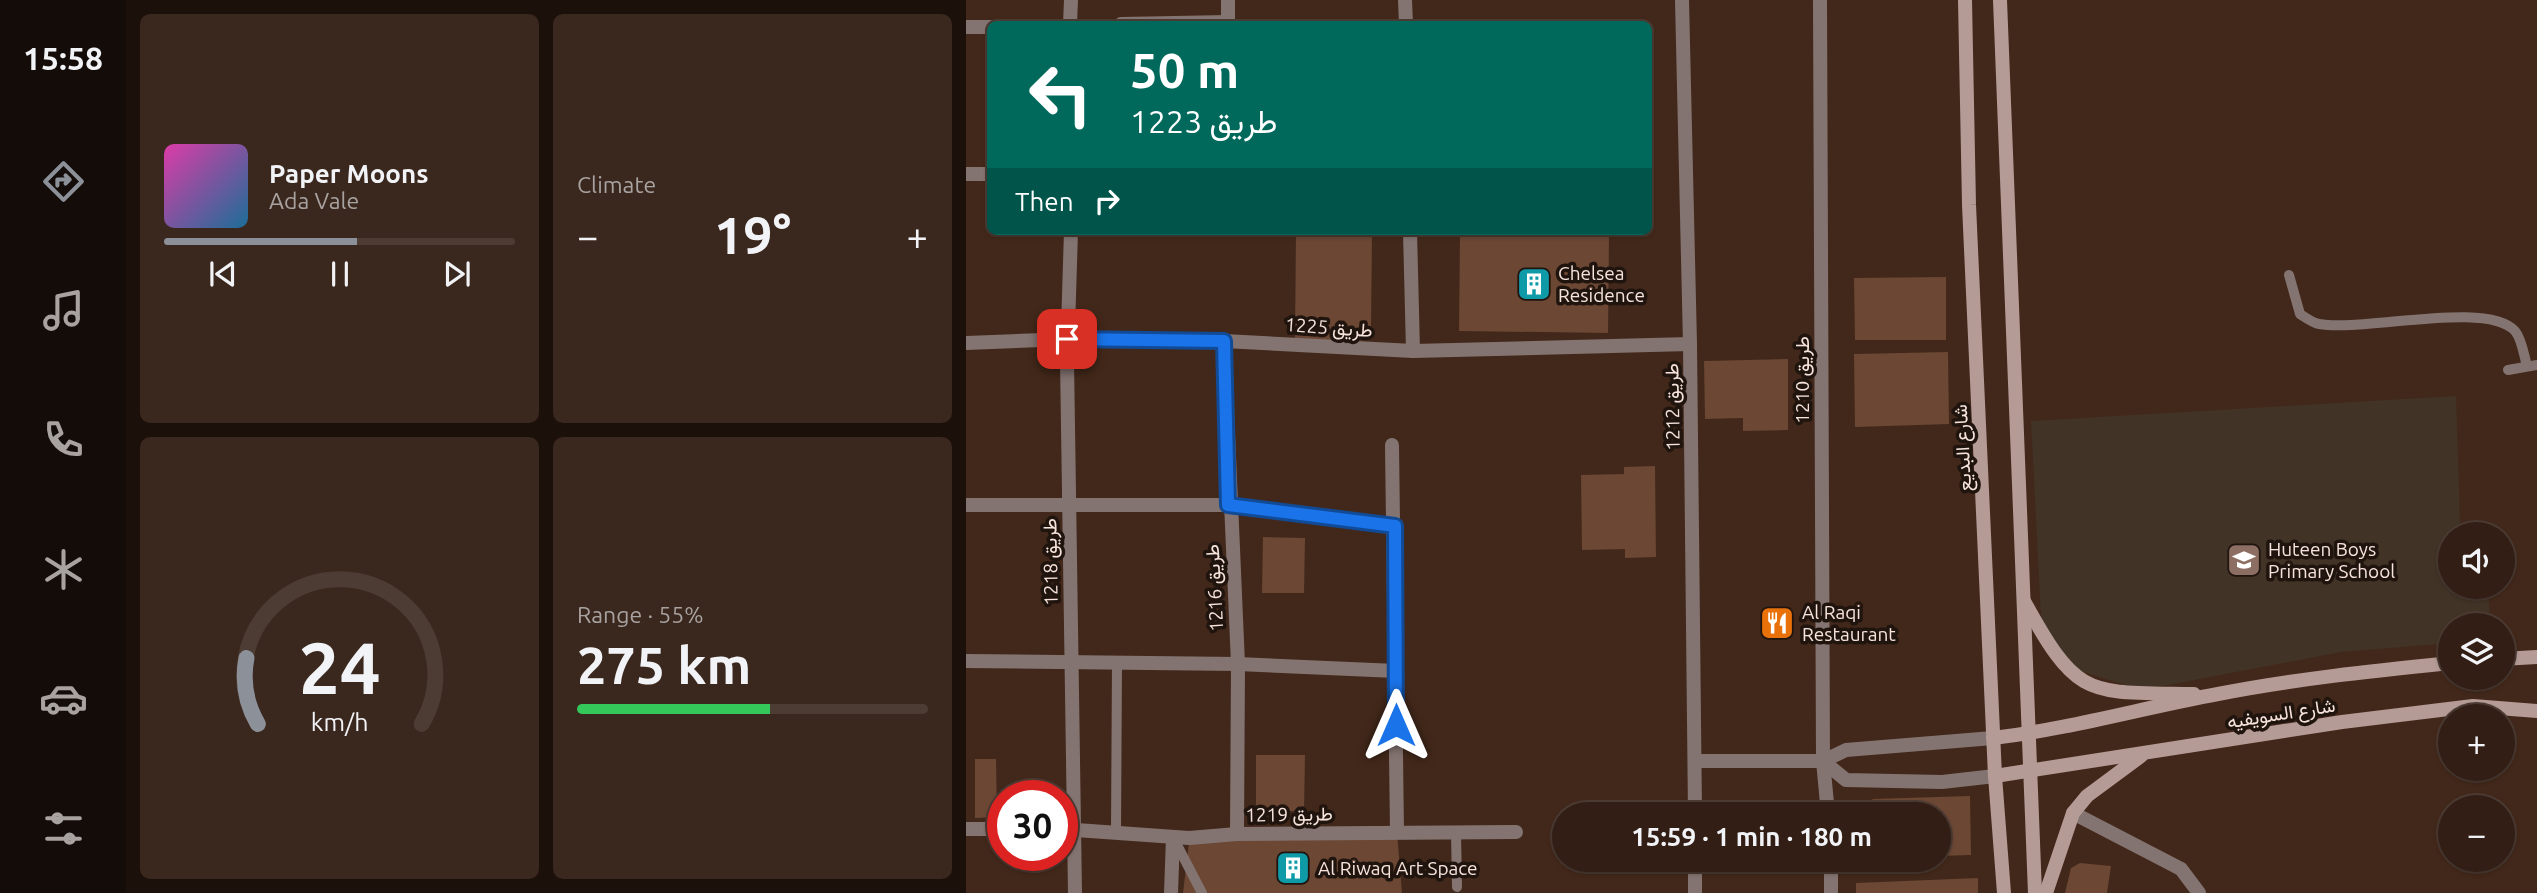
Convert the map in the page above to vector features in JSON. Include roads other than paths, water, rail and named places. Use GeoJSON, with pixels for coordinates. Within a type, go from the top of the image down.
{"type":"FeatureCollection","features":[{"type":"Feature","properties":{"kind":"street"},"geometry":{"type":"LineString","coordinates":[[1070,21],[1071,0]]}},
{"type":"Feature","properties":{"kind":"street"},"geometry":{"type":"LineString","coordinates":[[1228,0],[1228,21]]}},
{"type":"Feature","properties":{"kind":"street"},"geometry":{"type":"LineString","coordinates":[[1405,0],[1406,21]]}},
{"type":"Feature","properties":{"kind":"street","name":"طريق 1212"},"geometry":{"type":"LineString","coordinates":[[1682,0],[1690,344],[1695,802]]}},
{"type":"Feature","properties":{"kind":"street","name":"طريق 1210"},"geometry":{"type":"LineString","coordinates":[[1820,0],[1823,761],[1827,802]]}},
{"type":"Feature","properties":{"kind":"street","name":"شارع البديع"},"geometry":{"type":"LineString","coordinates":[[1965,0],[1969,205],[1994,776],[2004,893]]}},
{"type":"Feature","properties":{"kind":"street"},"geometry":{"type":"LineString","coordinates":[[2000,0],[2022,597],[2031,734],[2035,893]]}},
{"type":"Feature","properties":{"kind":"street"},"geometry":{"type":"LineString","coordinates":[[966,27],[987,27]]}},
{"type":"Feature","properties":{"kind":"street"},"geometry":{"type":"LineString","coordinates":[[966,174],[987,174]]}},
{"type":"Feature","properties":{"kind":"street","name":"طريق 1218"},"geometry":{"type":"LineString","coordinates":[[1069,780],[1072,661],[1067,339],[1071,235]]}},
{"type":"Feature","properties":{"kind":"street"},"geometry":{"type":"LineString","coordinates":[[1410,235],[1413,351]]}},
{"type":"Feature","properties":{"kind":"street","name":"طريق 1225"},"geometry":{"type":"LineString","coordinates":[[966,343],[1067,339],[1224,341],[1413,351],[1690,344]]}},
{"type":"Feature","properties":{"kind":"street","name":"طريق 1216"},"geometry":{"type":"LineString","coordinates":[[1224,341],[1228,505],[1238,664],[1237,834]]}},
{"type":"Feature","properties":{"kind":"street"},"geometry":{"type":"LineString","coordinates":[[1392,445],[1397,832]]}},
{"type":"Feature","properties":{"kind":"street"},"geometry":{"type":"LineString","coordinates":[[966,505],[1228,505],[1395,526]]}},
{"type":"Feature","properties":{"kind":"street"},"geometry":{"type":"LineString","coordinates":[[2022,597],[2061,663],[2093,688],[2116,692],[2217,694]]}},
{"type":"Feature","properties":{"kind":"street"},"geometry":{"type":"LineString","coordinates":[[2515,658],[2537,657]]}},
{"type":"Feature","properties":{"kind":"street"},"geometry":{"type":"LineString","coordinates":[[966,661],[1238,664],[1396,671]]}},
{"type":"Feature","properties":{"kind":"street","name":"شارع السويفيه"},"geometry":{"type":"LineString","coordinates":[[2031,734],[2217,694],[2336,675],[2438,664]]}},
{"type":"Feature","properties":{"kind":"street","name":"شارع السويفيه"},"geometry":{"type":"LineString","coordinates":[[2032,772],[2342,722],[2473,706],[2537,711]]}},
{"type":"Feature","properties":{"kind":"street"},"geometry":{"type":"LineString","coordinates":[[1696,761],[1823,761],[1846,750],[2031,734]]}},
{"type":"Feature","properties":{"kind":"street"},"geometry":{"type":"LineString","coordinates":[[2046,893],[2073,813],[2087,796],[2143,755]]}},
{"type":"Feature","properties":{"kind":"street"},"geometry":{"type":"LineString","coordinates":[[1823,761],[1846,780],[1942,782],[2032,772]]}},
{"type":"Feature","properties":{"kind":"street"},"geometry":{"type":"LineString","coordinates":[[2073,813],[2181,869],[2199,893]]}},
{"type":"Feature","properties":{"kind":"street"},"geometry":{"type":"LineString","coordinates":[[966,829],[987,829]]}},
{"type":"Feature","properties":{"kind":"street","name":"طريق 1219"},"geometry":{"type":"LineString","coordinates":[[1078,831],[1173,837],[1516,832]]}},
{"type":"Feature","properties":{"kind":"street"},"geometry":{"type":"LineString","coordinates":[[1171,893],[1173,837]]}},
{"type":"Feature","properties":{"kind":"street","name":"طريق 1218"},"geometry":{"type":"LineString","coordinates":[[1073,871],[1075,893]]}},
{"type":"Feature","properties":{"kind":"street"},"geometry":{"type":"LineString","coordinates":[[1695,872],[1695,893]]}},
{"type":"Feature","properties":{"kind":"street"},"geometry":{"type":"LineString","coordinates":[[1831,872],[1831,893]]}},
{"type":"Feature","properties":{"kind":"lane"},"geometry":{"type":"LineString","coordinates":[[2290,275],[2300,314],[2318,324],[2377,324],[2472,316],[2508,324],[2518,333],[2532,365],[2508,370]]}},
{"type":"Feature","properties":{"kind":"lane"},"geometry":{"type":"LineString","coordinates":[[1116,833],[1117,662]]}},
{"type":"Feature","properties":{"kind":"lane"},"geometry":{"type":"LineString","coordinates":[[1456,832],[1457,887]]}},
{"type":"Feature","properties":{"kind":"lane"},"geometry":{"type":"LineString","coordinates":[[1173,837],[1202,893]]}},
{"type":"Feature","properties":{"kind":"place","name":"Chelsea Residence"},"geometry":{"type":"Point","coordinates":[1534,284]}},
{"type":"Feature","properties":{"kind":"place","name":"Huteen Boys Primary School"},"geometry":{"type":"Point","coordinates":[2244,560]}},
{"type":"Feature","properties":{"kind":"place","name":"Al Raqi Restaurant"},"geometry":{"type":"Point","coordinates":[1777,623]}},
{"type":"Feature","properties":{"kind":"place","name":"Al Riwaq Art Space"},"geometry":{"type":"Point","coordinates":[1293,868]}}]}
